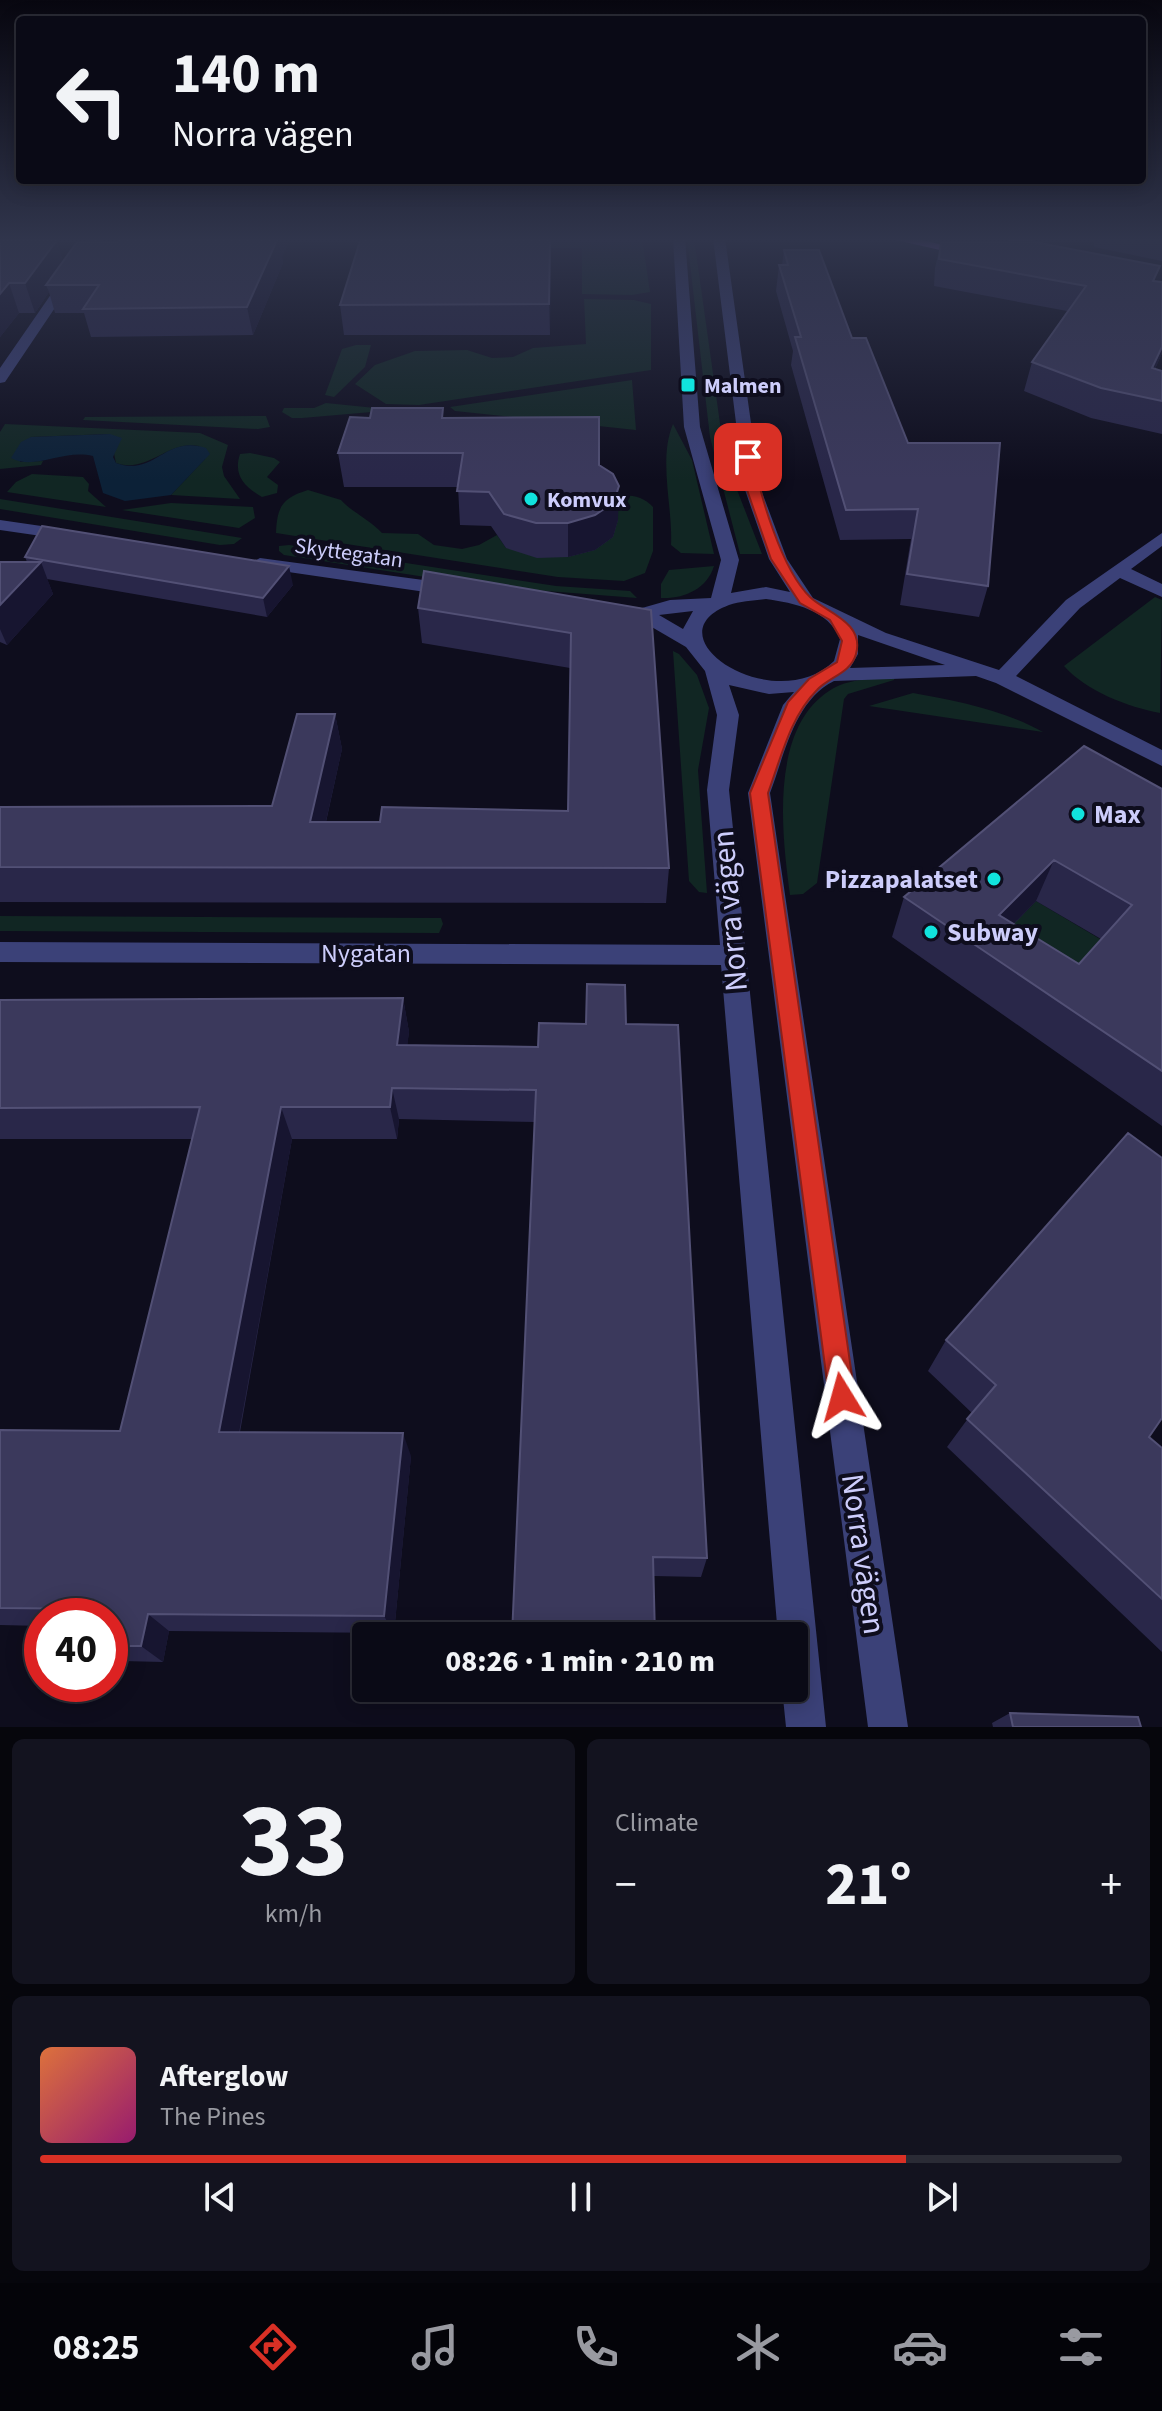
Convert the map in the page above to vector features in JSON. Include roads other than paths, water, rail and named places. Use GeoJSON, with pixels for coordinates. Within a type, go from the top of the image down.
{"type":"FeatureCollection","features":[{"type":"Feature","properties":{"kind":"street"},"geometry":{"type":"LineString","coordinates":[[0,379],[41,319]]}},
{"type":"Feature","properties":{"kind":"street"},"geometry":{"type":"LineString","coordinates":[[597,608],[643,614],[691,642],[693,623],[716,602],[730,560],[692,427],[685,319]]}},
{"type":"Feature","properties":{"kind":"street"},"geometry":{"type":"LineString","coordinates":[[730,319],[752,487],[778,559],[805,600]]}},
{"type":"Feature","properties":{"kind":"street"},"geometry":{"type":"LineString","coordinates":[[0,525],[91,538]]}},
{"type":"Feature","properties":{"kind":"street"},"geometry":{"type":"LineString","coordinates":[[1003,678],[1073,604],[1162,538]]}},
{"type":"Feature","properties":{"kind":"street","name":"Skyttegatan"},"geometry":{"type":"LineString","coordinates":[[244,561],[475,593]]}},
{"type":"Feature","properties":{"kind":"street"},"geometry":{"type":"LineString","coordinates":[[1118,570],[1162,591]]}},
{"type":"Feature","properties":{"kind":"street"},"geometry":{"type":"LineString","coordinates":[[643,614],[670,606],[766,593],[805,600],[879,637],[1003,678],[1162,759]]}},
{"type":"Feature","properties":{"kind":"street","name":"Norra vägen"},"geometry":{"type":"LineString","coordinates":[[835,617],[850,641],[849,653],[843,665],[793,705],[759,793],[888,1727]]}},
{"type":"Feature","properties":{"kind":"street","name":"Norra vägen"},"geometry":{"type":"LineString","coordinates":[[691,642],[702,660],[715,671],[752,685],[785,687],[823,679]]}},
{"type":"Feature","properties":{"kind":"street","name":"Norra vägen"},"geometry":{"type":"LineString","coordinates":[[715,671],[728,715],[718,790],[806,1727]]}},
{"type":"Feature","properties":{"kind":"street"},"geometry":{"type":"LineString","coordinates":[[823,679],[906,671],[950,674],[977,671]]}},
{"type":"Feature","properties":{"kind":"street","name":"Nygatan"},"geometry":{"type":"LineString","coordinates":[[0,952],[732,955]]}},
{"type":"Feature","properties":{"kind":"water"},"geometry":{"type":"Polygon","coordinates":[[[110,434],[122,438],[113,457],[116,463],[129,466],[141,465],[180,446],[206,448],[210,454],[171,495],[125,501],[103,493],[93,456],[70,455],[30,462],[11,458],[21,442],[31,437],[110,434]]]}},
{"type":"Feature","properties":{"kind":"place","name":"Malmen"},"geometry":{"type":"Point","coordinates":[688,385]}},
{"type":"Feature","properties":{"kind":"place","name":"Komvux"},"geometry":{"type":"Point","coordinates":[531,499]}},
{"type":"Feature","properties":{"kind":"place","name":"Max"},"geometry":{"type":"Point","coordinates":[1078,814]}},
{"type":"Feature","properties":{"kind":"place","name":"Pizzapalatset"},"geometry":{"type":"Point","coordinates":[994,879]}},
{"type":"Feature","properties":{"kind":"place","name":"Subway"},"geometry":{"type":"Point","coordinates":[931,932]}}]}
